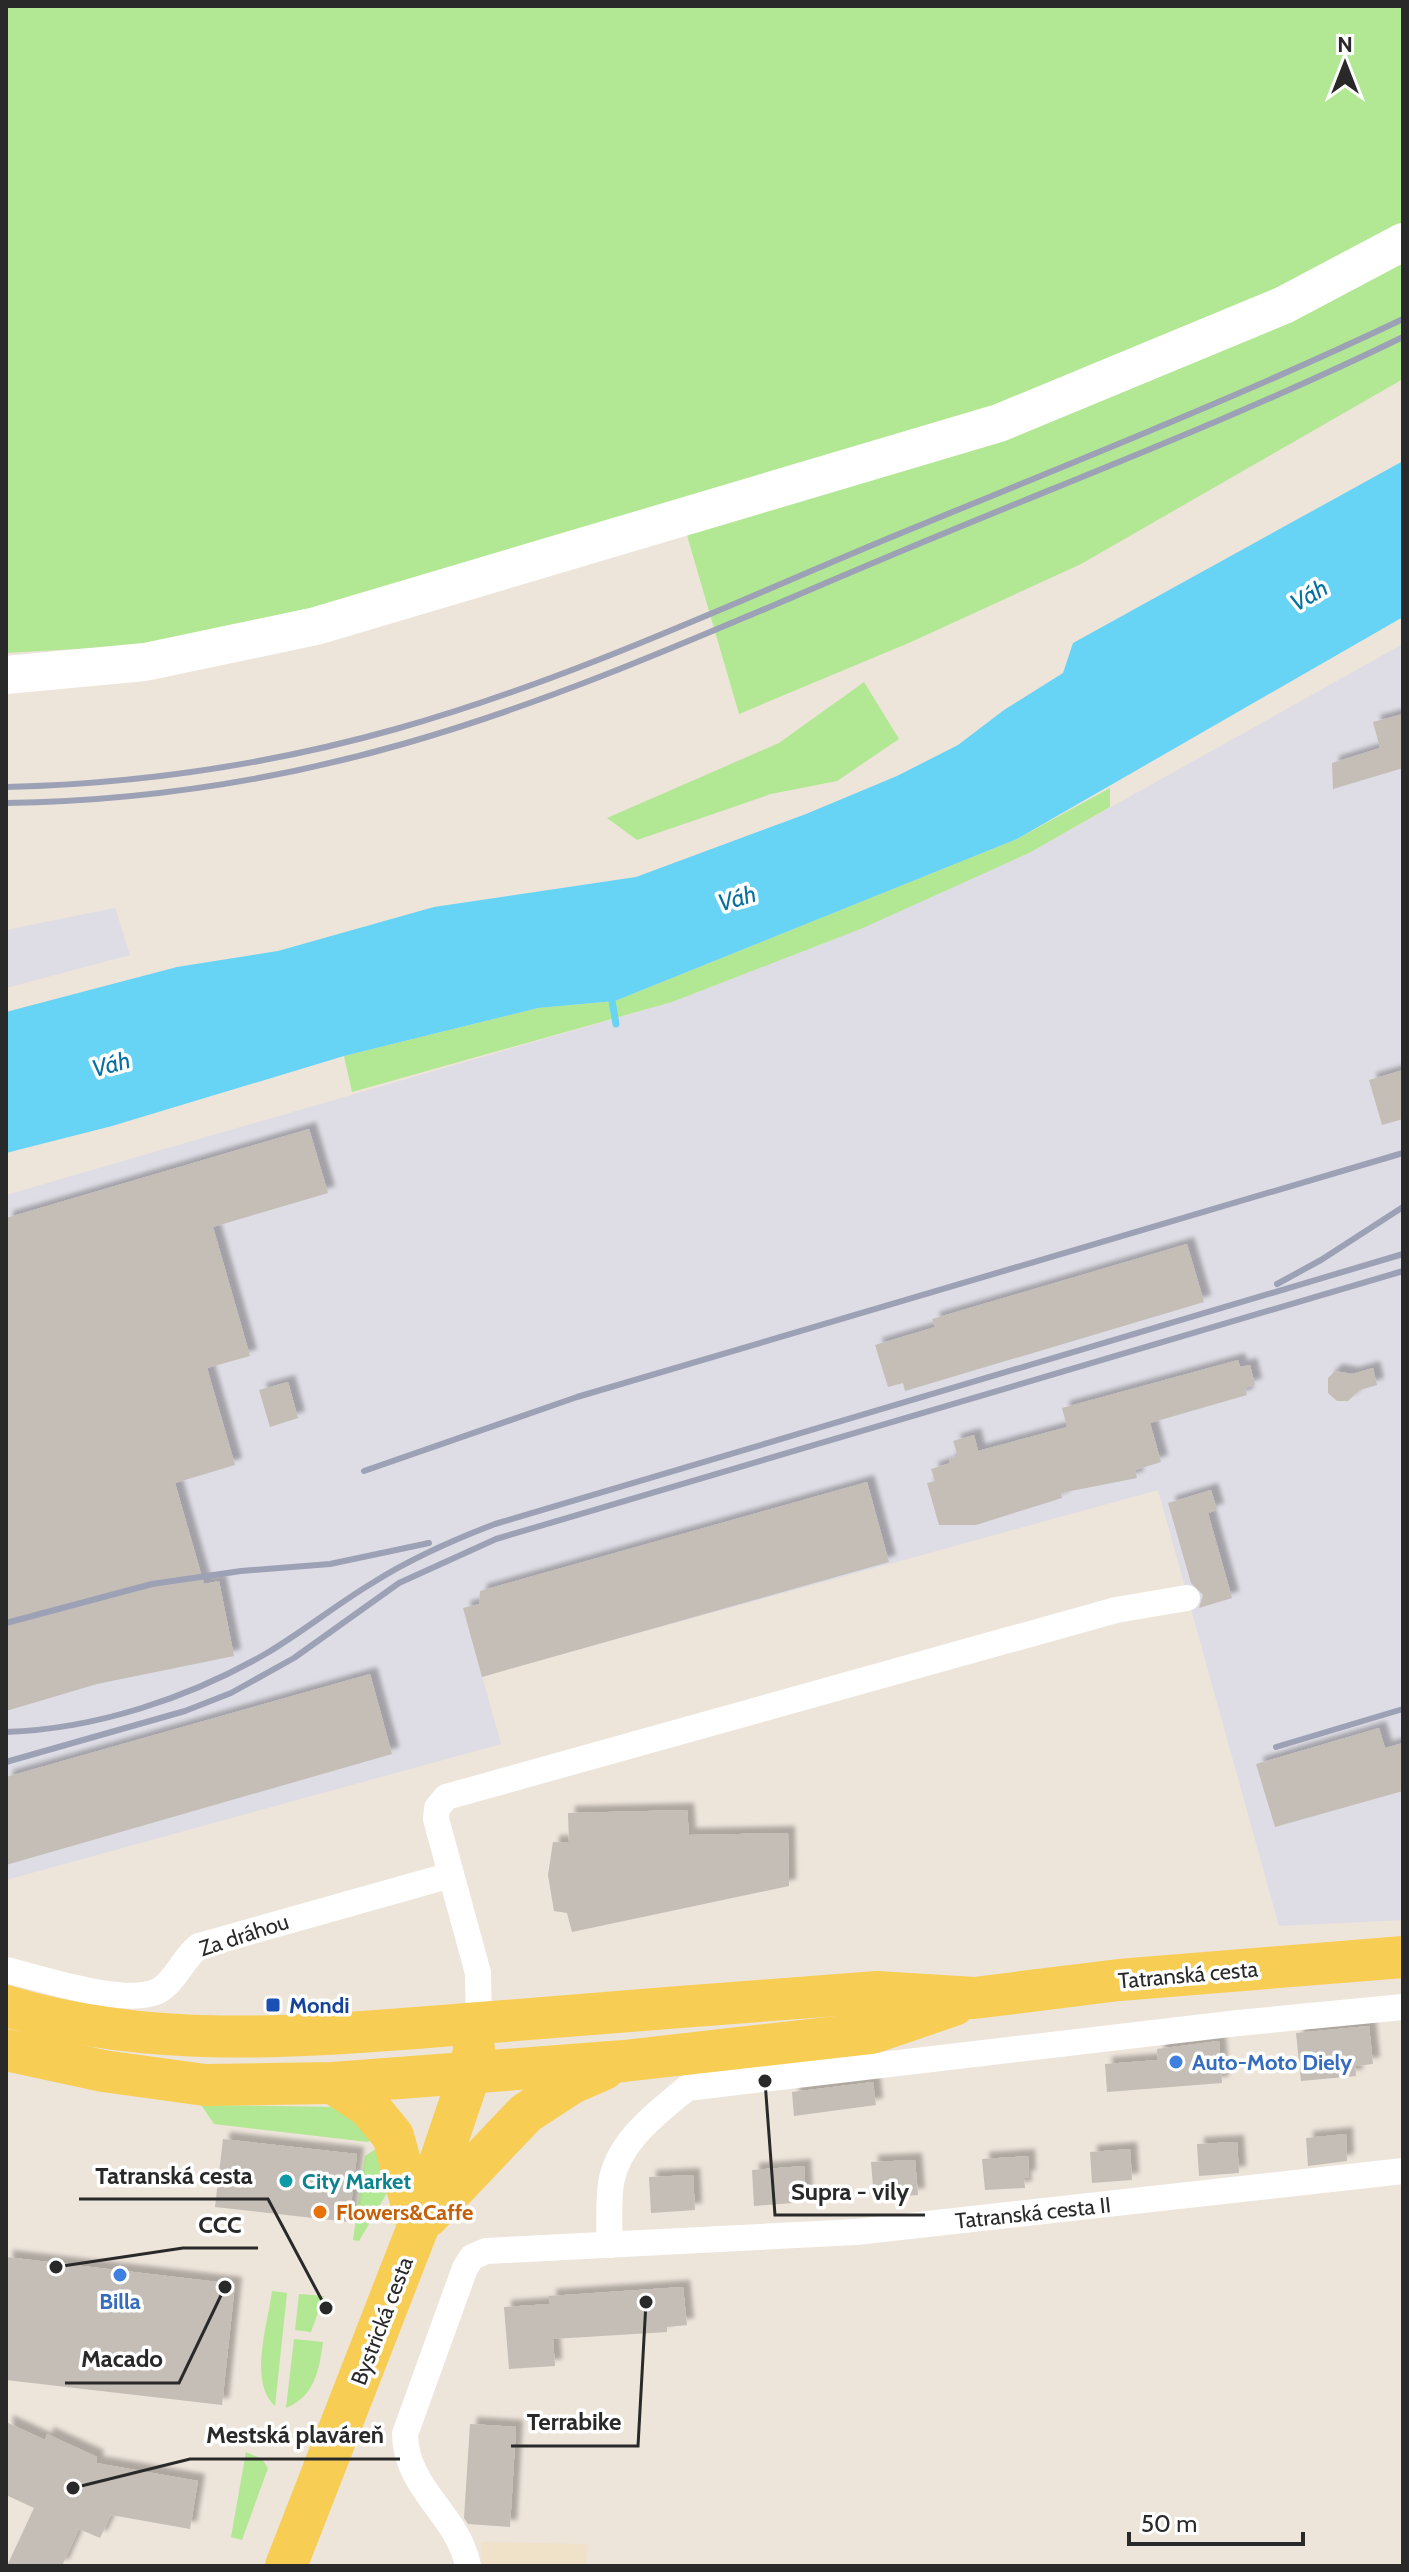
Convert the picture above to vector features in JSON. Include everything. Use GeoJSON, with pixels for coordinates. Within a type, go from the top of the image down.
{"type":"FeatureCollection","features":[{"type":"Feature","properties":{"kind":"main road","name":"Tatranská cesta"},"geometry":{"type":"LineString","coordinates":[[6,2006],[93,2026],[190,2037],[316,2035],[877,1992],[974,1998],[1119,1980],[1403,1957]]}},
{"type":"Feature","properties":{"kind":"main road","name":"Tatranská cesta"},"geometry":{"type":"LineString","coordinates":[[6,2050],[103,2071],[205,2085],[333,2083],[624,2061],[872,2033],[974,1998]]}},
{"type":"Feature","properties":{"kind":"main road","name":"Bystrická cesta"},"geometry":{"type":"LineString","coordinates":[[286,2566],[418,2227],[470,2073],[479,2023]]}},
{"type":"Feature","properties":{"kind":"main road"},"geometry":{"type":"LineString","coordinates":[[418,2227],[526,2113],[572,2083],[624,2061]]}},
{"type":"Feature","properties":{"kind":"main road"},"geometry":{"type":"LineString","coordinates":[[333,2083],[369,2107],[393,2136],[418,2227]]}},
{"type":"Feature","properties":{"kind":"street"},"geometry":{"type":"LineString","coordinates":[[6,675],[145,662],[316,626],[999,423],[1284,305],[1403,242]]}},
{"type":"Feature","properties":{"kind":"street"},"geometry":{"type":"LineString","coordinates":[[479,2023],[478,1973],[436,1819],[437,1808],[446,1797],[1116,1610],[1187,1598]]}},
{"type":"Feature","properties":{"kind":"street","name":"Za dráhou"},"geometry":{"type":"LineString","coordinates":[[6,1970],[74,1986],[137,1996],[159,1991],[187,1955],[199,1946],[451,1875]]}},
{"type":"Feature","properties":{"kind":"street"},"geometry":{"type":"LineString","coordinates":[[609,2245],[611,2181],[626,2146],[652,2117],[687,2088],[1238,2023],[1403,2007]]}},
{"type":"Feature","properties":{"kind":"street","name":"Tatranská cesta II"},"geometry":{"type":"LineString","coordinates":[[468,2566],[459,2544],[411,2470],[405,2454],[405,2434],[465,2268],[472,2257],[486,2251],[856,2232],[1403,2171]]}},
{"type":"Feature","properties":{"kind":"shaded area"},"geometry":{"type":"Polygon","coordinates":[[[1403,644],[1403,1920],[1279,1926],[1158,1490],[482,1676],[501,1744],[6,1880],[6,1195],[672,1002],[863,928],[1029,853],[1403,644]]]}},
{"type":"Feature","properties":{"kind":"shaded area"},"geometry":{"type":"Polygon","coordinates":[[[115,908],[130,955],[6,988],[6,930],[115,908]]]}},
{"type":"Feature","properties":{"kind":"shaded area"},"geometry":{"type":"Polygon","coordinates":[[[482,2542],[587,2544],[586,2566],[481,2566],[482,2542]]]}},
{"type":"Feature","properties":{"kind":"green space"},"geometry":{"type":"Polygon","coordinates":[[[6,6],[1403,6],[1403,379],[1081,564],[911,642],[739,714],[682,518],[196,642],[6,653],[6,6]]]}},
{"type":"Feature","properties":{"kind":"green space"},"geometry":{"type":"Polygon","coordinates":[[[864,682],[899,739],[837,781],[771,794],[637,840],[607,818],[779,743],[864,682]]]}},
{"type":"Feature","properties":{"kind":"green space"},"geometry":{"type":"Polygon","coordinates":[[[1110,788],[1110,807],[1029,853],[863,928],[672,1002],[352,1092],[344,1056],[538,1008],[615,1001],[1017,839],[1110,788]]]}},
{"type":"Feature","properties":{"kind":"green space"},"geometry":{"type":"Polygon","coordinates":[[[201,2105],[337,2107],[379,2134],[368,2142],[214,2124],[201,2105]]]}},
{"type":"Feature","properties":{"kind":"green space"},"geometry":{"type":"Polygon","coordinates":[[[385,2143],[391,2186],[359,2241],[353,2240],[365,2156],[385,2143]]]}},
{"type":"Feature","properties":{"kind":"green space"},"geometry":{"type":"Polygon","coordinates":[[[272,2291],[287,2293],[275,2406],[267,2396],[261,2368],[272,2291]]]}},
{"type":"Feature","properties":{"kind":"green space"},"geometry":{"type":"Polygon","coordinates":[[[299,2294],[324,2296],[311,2332],[295,2330],[299,2294]]]}},
{"type":"Feature","properties":{"kind":"green space"},"geometry":{"type":"Polygon","coordinates":[[[294,2339],[323,2342],[314,2381],[303,2397],[286,2408],[294,2339]]]}},
{"type":"Feature","properties":{"kind":"green space"},"geometry":{"type":"Polygon","coordinates":[[[246,2452],[262,2459],[268,2468],[242,2540],[231,2537],[246,2452]]]}},
{"type":"Feature","properties":{"kind":"water","name":"Váh"},"geometry":{"type":"Polygon","coordinates":[[[1403,461],[1403,617],[1017,839],[615,1001],[538,1008],[344,1056],[112,1126],[6,1153],[6,1012],[177,967],[278,951],[434,907],[636,877],[806,814],[897,776],[958,745],[1004,710],[1063,673],[1073,643],[1403,461]]]}},
{"type":"Feature","properties":{"kind":"building"},"geometry":{"type":"Polygon","coordinates":[[[1403,714],[1403,768],[1333,789],[1332,763],[1380,748],[1373,722],[1403,714]]]}},
{"type":"Feature","properties":{"kind":"building"},"geometry":{"type":"Polygon","coordinates":[[[1403,1070],[1403,1119],[1382,1125],[1369,1080],[1403,1070]]]}},
{"type":"Feature","properties":{"kind":"building"},"geometry":{"type":"Polygon","coordinates":[[[309,1129],[328,1193],[213,1227],[250,1356],[207,1368],[235,1465],[175,1483],[204,1584],[219,1581],[234,1656],[97,1684],[6,1711],[6,1218],[309,1129]]]}},
{"type":"Feature","properties":{"kind":"building"},"geometry":{"type":"Polygon","coordinates":[[[1187,1244],[1204,1302],[905,1391],[903,1383],[888,1387],[875,1345],[935,1327],[932,1319],[1187,1244]]]}},
{"type":"Feature","properties":{"kind":"building"},"geometry":{"type":"Polygon","coordinates":[[[1238,1360],[1240,1367],[1250,1365],[1255,1385],[1245,1388],[1247,1395],[1150,1423],[1161,1462],[1135,1470],[1137,1478],[1061,1493],[1062,1498],[976,1525],[939,1525],[927,1483],[935,1481],[931,1469],[950,1463],[949,1459],[958,1456],[953,1441],[974,1435],[978,1451],[1067,1427],[1062,1408],[1238,1360]]]}},
{"type":"Feature","properties":{"kind":"building"},"geometry":{"type":"Polygon","coordinates":[[[1373,1368],[1377,1385],[1360,1390],[1348,1401],[1337,1401],[1328,1393],[1328,1378],[1335,1371],[1352,1374],[1373,1368]]]}},
{"type":"Feature","properties":{"kind":"building"},"geometry":{"type":"Polygon","coordinates":[[[288,1382],[298,1418],[270,1427],[259,1390],[288,1382]]]}},
{"type":"Feature","properties":{"kind":"building"},"geometry":{"type":"Polygon","coordinates":[[[867,1482],[889,1562],[482,1677],[463,1608],[479,1604],[480,1591],[867,1482]]]}},
{"type":"Feature","properties":{"kind":"building"},"geometry":{"type":"Polygon","coordinates":[[[1211,1490],[1217,1510],[1208,1513],[1232,1598],[1199,1608],[1203,1595],[1191,1583],[1168,1503],[1211,1490]]]}},
{"type":"Feature","properties":{"kind":"building"},"geometry":{"type":"Polygon","coordinates":[[[370,1674],[392,1754],[6,1865],[6,1777],[370,1674]]]}},
{"type":"Feature","properties":{"kind":"building"},"geometry":{"type":"Polygon","coordinates":[[[1379,1728],[1385,1748],[1403,1743],[1403,1791],[1275,1827],[1256,1764],[1379,1728]]]}},
{"type":"Feature","properties":{"kind":"building"},"geometry":{"type":"Polygon","coordinates":[[[687,1810],[689,1835],[788,1833],[789,1886],[572,1932],[567,1913],[554,1911],[548,1875],[553,1842],[569,1843],[568,1813],[687,1810]]]}},
{"type":"Feature","properties":{"kind":"building"},"geometry":{"type":"Polygon","coordinates":[[[1369,2026],[1373,2064],[1355,2066],[1356,2076],[1301,2081],[1296,2033],[1369,2026]]]}},
{"type":"Feature","properties":{"kind":"building","name":"Auto-Moto Diely"},"geometry":{"type":"Polygon","coordinates":[[[1219,2041],[1222,2083],[1107,2092],[1105,2064],[1158,2060],[1157,2049],[1219,2041]]]}},
{"type":"Feature","properties":{"kind":"building"},"geometry":{"type":"Polygon","coordinates":[[[873,2082],[876,2105],[794,2116],[792,2092],[873,2082]]]}},
{"type":"Feature","properties":{"kind":"building"},"geometry":{"type":"Polygon","coordinates":[[[1346,2134],[1347,2161],[1308,2166],[1306,2138],[1346,2134]]]}},
{"type":"Feature","properties":{"kind":"building","name":"City Market"},"geometry":{"type":"Polygon","coordinates":[[[223,2139],[357,2154],[349,2222],[215,2207],[223,2139]]]}},
{"type":"Feature","properties":{"kind":"building"},"geometry":{"type":"Polygon","coordinates":[[[1237,2142],[1239,2173],[1199,2176],[1197,2144],[1237,2142]]]}},
{"type":"Feature","properties":{"kind":"building"},"geometry":{"type":"Polygon","coordinates":[[[1130,2149],[1132,2180],[1092,2183],[1090,2152],[1130,2149]]]}},
{"type":"Feature","properties":{"kind":"building"},"geometry":{"type":"Polygon","coordinates":[[[1028,2156],[1029,2177],[1024,2178],[1025,2188],[985,2190],[982,2159],[1028,2156]]]}},
{"type":"Feature","properties":{"kind":"building"},"geometry":{"type":"Polygon","coordinates":[[[915,2160],[918,2195],[874,2198],[871,2162],[915,2160]]]}},
{"type":"Feature","properties":{"kind":"building"},"geometry":{"type":"Polygon","coordinates":[[[804,2166],[806,2202],[754,2206],[752,2170],[804,2166]]]}},
{"type":"Feature","properties":{"kind":"building"},"geometry":{"type":"Polygon","coordinates":[[[693,2175],[695,2210],[651,2213],[649,2177],[693,2175]]]}},
{"type":"Feature","properties":{"kind":"building"},"geometry":{"type":"Polygon","coordinates":[[[6,2257],[235,2284],[222,2405],[6,2380],[6,2257]]]}},
{"type":"Feature","properties":{"kind":"building"},"geometry":{"type":"Polygon","coordinates":[[[683,2287],[687,2325],[667,2327],[667,2332],[553,2339],[555,2366],[509,2369],[504,2307],[550,2304],[549,2296],[683,2287]]]}},
{"type":"Feature","properties":{"kind":"building"},"geometry":{"type":"Polygon","coordinates":[[[6,2422],[45,2440],[47,2434],[97,2457],[96,2463],[198,2481],[190,2529],[111,2515],[100,2538],[79,2529],[62,2566],[7,2566],[34,2508],[6,2495],[6,2422]]]}},
{"type":"Feature","properties":{"kind":"building"},"geometry":{"type":"Polygon","coordinates":[[[470,2424],[516,2427],[510,2527],[468,2524],[464,2518],[470,2424]]]}},
{"type":"Feature","properties":{"kind":"waterway"},"geometry":{"type":"LineString","coordinates":[[611,995],[616,1024]]}},
{"type":"Feature","properties":{"kind":"railway"},"geometry":{"type":"LineString","coordinates":[[6,787],[105,782],[251,762],[348,742],[458,710],[581,667],[702,618],[1209,406],[1403,319]]}},
{"type":"Feature","properties":{"kind":"railway"},"geometry":{"type":"LineString","coordinates":[[6,803],[106,798],[206,787],[305,769],[469,724],[662,652],[1222,419],[1403,337]]}},
{"type":"Feature","properties":{"kind":"railway"},"geometry":{"type":"LineString","coordinates":[[364,1471],[577,1397],[1403,1153]]}},
{"type":"Feature","properties":{"kind":"railway"},"geometry":{"type":"LineString","coordinates":[[1277,1284],[1321,1260],[1403,1207]]}},
{"type":"Feature","properties":{"kind":"railway"},"geometry":{"type":"LineString","coordinates":[[6,1732],[40,1730],[108,1718],[206,1684],[267,1653],[403,1565],[495,1524],[1403,1254]]}},
{"type":"Feature","properties":{"kind":"railway"},"geometry":{"type":"LineString","coordinates":[[6,1762],[185,1711],[231,1693],[294,1658],[399,1583],[496,1539],[1403,1271]]}},
{"type":"Feature","properties":{"kind":"railway"},"geometry":{"type":"LineString","coordinates":[[6,1623],[152,1584],[241,1571],[330,1564],[429,1543]]}},
{"type":"Feature","properties":{"kind":"railway"},"geometry":{"type":"LineString","coordinates":[[1276,1747],[1403,1709]]}},
{"type":"Feature","properties":{"kind":"place","name":"Mondi"},"geometry":{"type":"Point","coordinates":[273,2005]}},
{"type":"Feature","properties":{"kind":"place","name":"Auto-Moto Diely"},"geometry":{"type":"Point","coordinates":[1176,2062]}},
{"type":"Feature","properties":{"kind":"place","name":"Supra - vily"},"geometry":{"type":"Point","coordinates":[765,2081]}},
{"type":"Feature","properties":{"kind":"place","name":"City Market"},"geometry":{"type":"Point","coordinates":[286,2181]}},
{"type":"Feature","properties":{"kind":"place","name":"Flowers&Caffe"},"geometry":{"type":"Point","coordinates":[320,2212]}},
{"type":"Feature","properties":{"kind":"place","name":"CCC"},"geometry":{"type":"Point","coordinates":[56,2267]}},
{"type":"Feature","properties":{"kind":"place","name":"Billa"},"geometry":{"type":"Point","coordinates":[120,2275]}},
{"type":"Feature","properties":{"kind":"place","name":"Macado"},"geometry":{"type":"Point","coordinates":[225,2287]}},
{"type":"Feature","properties":{"kind":"place","name":"Terrabike"},"geometry":{"type":"Point","coordinates":[646,2302]}},
{"type":"Feature","properties":{"kind":"place","name":"Tatranská cesta"},"geometry":{"type":"Point","coordinates":[326,2308]}},
{"type":"Feature","properties":{"kind":"place","name":"Mestská plaváreň"},"geometry":{"type":"Point","coordinates":[73,2488]}}]}
